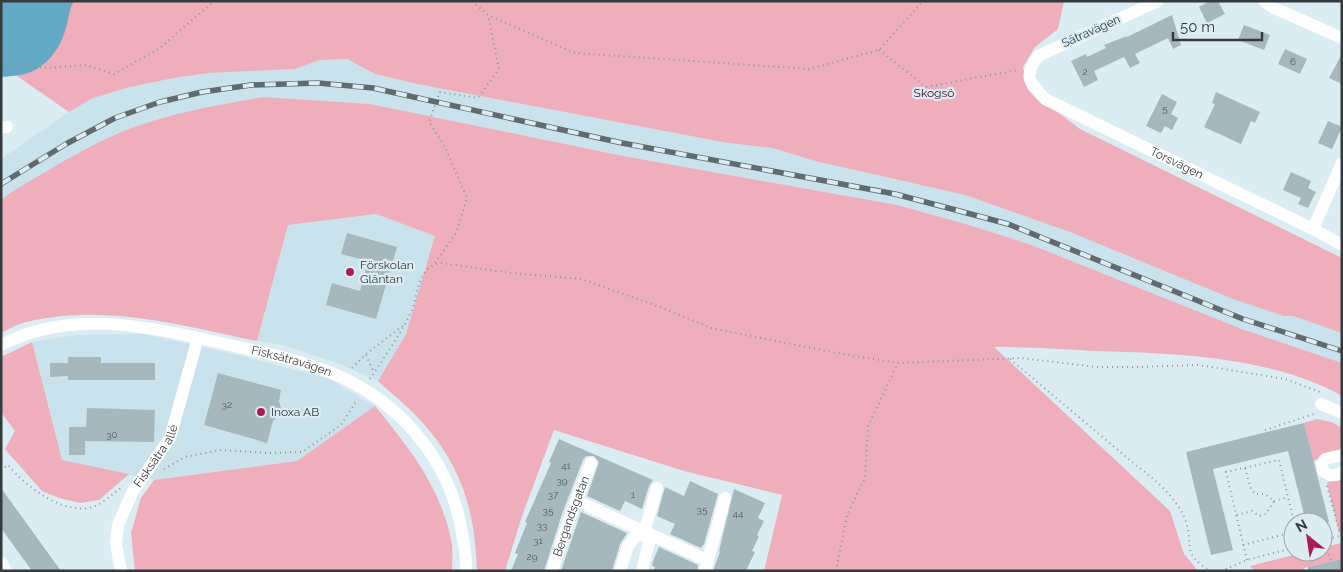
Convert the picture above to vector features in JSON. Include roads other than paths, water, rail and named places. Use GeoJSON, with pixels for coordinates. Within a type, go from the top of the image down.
{"type":"FeatureCollection","features":[{"type":"Feature","properties":{"kind":"street","name":"Sätravägen"},"geometry":{"type":"LineString","coordinates":[[1029,68],[1038,56],[1158,1]]}},
{"type":"Feature","properties":{"kind":"street"},"geometry":{"type":"LineString","coordinates":[[1264,1],[1272,7],[1342,38]]}},
{"type":"Feature","properties":{"kind":"street","name":"Torsvägen"},"geometry":{"type":"LineString","coordinates":[[1029,68],[1030,83],[1045,99],[1313,229],[1342,245]]}},
{"type":"Feature","properties":{"kind":"street"},"geometry":{"type":"LineString","coordinates":[[1313,229],[1342,163]]}},
{"type":"Feature","properties":{"kind":"street","name":"Fisksätravägen"},"geometry":{"type":"LineString","coordinates":[[1,345],[26,334],[52,327],[101,323],[145,327],[276,356],[342,378],[371,393],[403,418],[430,451],[449,484],[456,504],[464,545],[466,571]]}},
{"type":"Feature","properties":{"kind":"street","name":"Fisksätra allé"},"geometry":{"type":"LineString","coordinates":[[121,571],[116,544],[118,525],[133,491],[170,438],[198,338]]}},
{"type":"Feature","properties":{"kind":"street"},"geometry":{"type":"LineString","coordinates":[[1321,404],[1342,413]]}},
{"type":"Feature","properties":{"kind":"street"},"geometry":{"type":"LineString","coordinates":[[1342,455],[1325,459],[1322,464],[1323,472],[1329,476],[1338,475],[1342,472]]}},
{"type":"Feature","properties":{"kind":"street","name":"Bergandsgatan"},"geometry":{"type":"LineString","coordinates":[[552,571],[591,462]]}},
{"type":"Feature","properties":{"kind":"street"},"geometry":{"type":"LineString","coordinates":[[644,534],[658,488]]}},
{"type":"Feature","properties":{"kind":"street"},"geometry":{"type":"LineString","coordinates":[[577,502],[706,566],[725,498]]}},
{"type":"Feature","properties":{"kind":"street"},"geometry":{"type":"LineString","coordinates":[[620,571],[628,546],[638,533],[650,538],[642,571]]}},
{"type":"Feature","properties":{"kind":"street"},"geometry":{"type":"LineString","coordinates":[[1,562],[6,571]]}},
{"type":"Feature","properties":{"kind":"water"},"geometry":{"type":"Polygon","coordinates":[[[1,1],[74,1],[63,38],[56,51],[41,66],[22,75],[1,77],[1,1]]]}},
{"type":"Feature","properties":{"kind":"railway"},"geometry":{"type":"LineString","coordinates":[[1,184],[66,144],[115,118],[160,102],[202,92],[251,85],[318,83],[373,88],[622,143],[895,194],[1008,224],[1243,319],[1342,351]]}},
{"type":"Feature","properties":{"kind":"place","name":"Förskolan Gläntan"},"geometry":{"type":"Point","coordinates":[350,272]}},
{"type":"Feature","properties":{"kind":"place","name":"Inoxa AB"},"geometry":{"type":"Point","coordinates":[261,412]}},
{"type":"Feature","properties":{"kind":"park label","name":"Skogsö"},"geometry":{"type":"Point","coordinates":[934,93]}}]}
